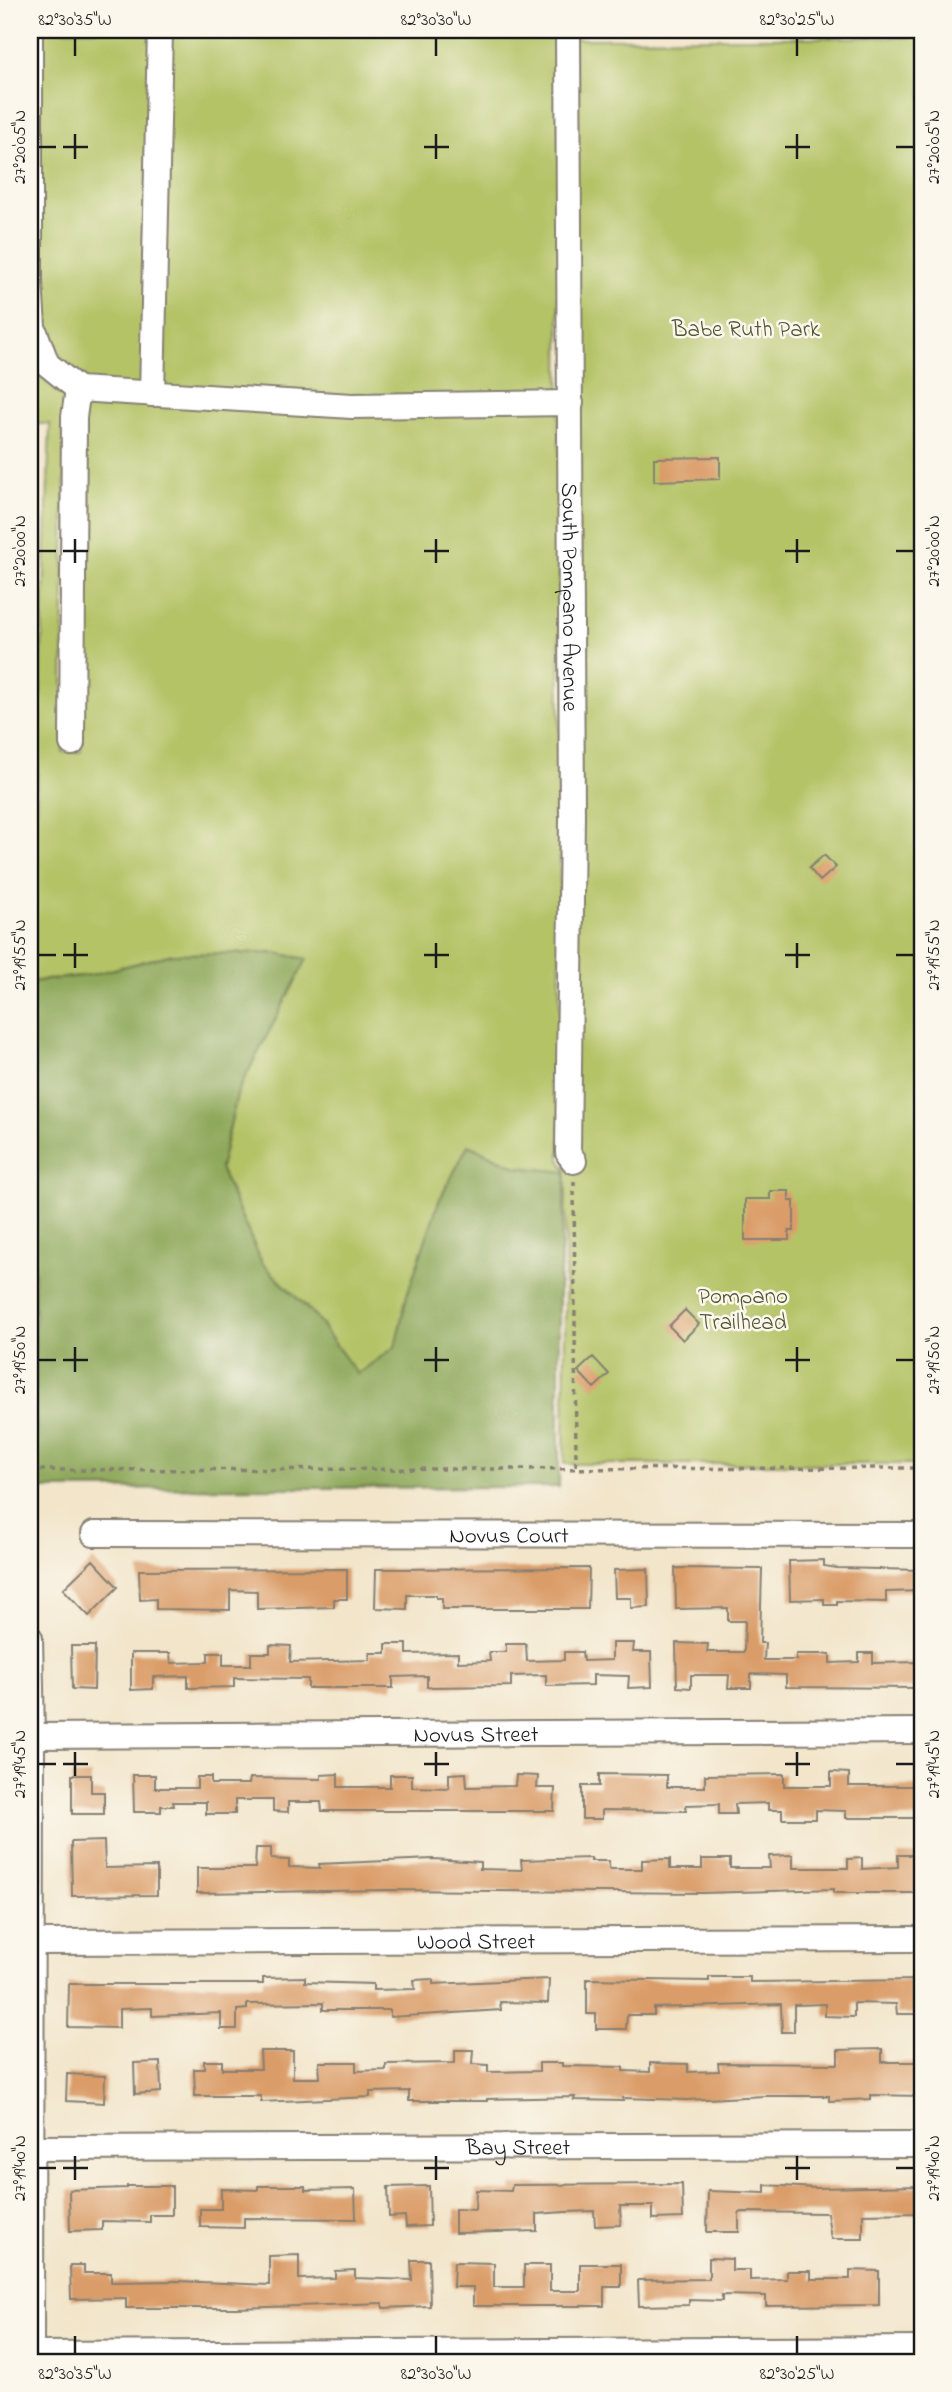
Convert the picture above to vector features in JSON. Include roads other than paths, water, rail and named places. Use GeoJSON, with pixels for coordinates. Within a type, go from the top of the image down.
{"type":"FeatureCollection","features":[{"type":"Feature","properties":{"kind":"street"},"geometry":{"type":"LineString","coordinates":[[30,30],[30,282],[33,327],[47,364],[78,389],[352,405],[571,403]]}},
{"type":"Feature","properties":{"kind":"street"},"geometry":{"type":"LineString","coordinates":[[152,394],[159,30]]}},
{"type":"Feature","properties":{"kind":"street","name":"South Pompano Avenue"},"geometry":{"type":"LineString","coordinates":[[568,30],[572,830],[568,1153],[574,1161]]}},
{"type":"Feature","properties":{"kind":"street"},"geometry":{"type":"LineString","coordinates":[[72,743],[74,416],[78,389]]}},
{"type":"Feature","properties":{"kind":"street","name":"Novus Court"},"geometry":{"type":"LineString","coordinates":[[94,1534],[922,1535]]}},
{"type":"Feature","properties":{"kind":"street"},"geometry":{"type":"LineString","coordinates":[[31,1642],[31,2358],[922,2349]]}},
{"type":"Feature","properties":{"kind":"street","name":"Novus Street"},"geometry":{"type":"LineString","coordinates":[[32,1736],[922,1731]]}},
{"type":"Feature","properties":{"kind":"street","name":"Wood Street"},"geometry":{"type":"LineString","coordinates":[[32,1942],[922,1939]]}},
{"type":"Feature","properties":{"kind":"street","name":"Bay Street"},"geometry":{"type":"LineString","coordinates":[[32,2148],[922,2145]]}},
{"type":"Feature","properties":{"kind":"park label","name":"Babe Ruth Park"},"geometry":{"type":"Point","coordinates":[746,328]}},
{"type":"Feature","properties":{"kind":"park label","name":"Pompano Trailhead"},"geometry":{"type":"Point","coordinates":[743,1308]}}]}
